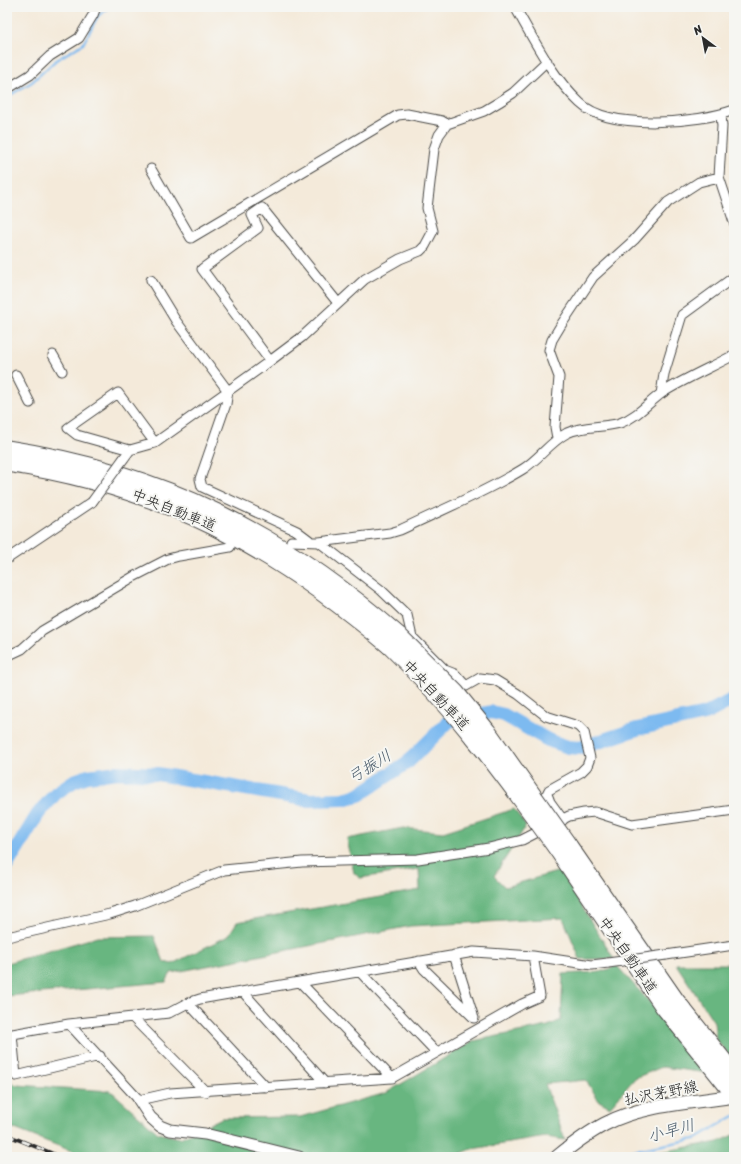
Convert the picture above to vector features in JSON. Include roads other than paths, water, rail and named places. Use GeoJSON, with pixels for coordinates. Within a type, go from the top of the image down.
{"type":"FeatureCollection","features":[{"type":"Feature","properties":{"kind":"highway","name":"中央自動車道"},"geometry":{"type":"LineString","coordinates":[[7,449],[74,462],[128,477],[175,493],[212,509],[246,527],[309,565],[349,594],[395,641],[477,739],[563,848],[664,1007],[734,1074]]}},
{"type":"Feature","properties":{"kind":"highway","name":"中央自動車道"},"geometry":{"type":"LineString","coordinates":[[7,463],[81,478],[131,492],[169,505],[206,521],[239,538],[301,576],[359,620],[395,641]]}},
{"type":"Feature","properties":{"kind":"highway","name":"中央自動車道"},"geometry":{"type":"LineString","coordinates":[[701,1042],[734,1095]]}},
{"type":"Feature","properties":{"kind":"main road","name":"払沢茅野線"},"geometry":{"type":"LineString","coordinates":[[557,1157],[582,1138],[606,1123],[638,1111],[734,1095]]}},
{"type":"Feature","properties":{"kind":"street"},"geometry":{"type":"LineString","coordinates":[[7,89],[30,75],[50,56],[79,38],[93,15],[96,7]]}},
{"type":"Feature","properties":{"kind":"street"},"geometry":{"type":"LineString","coordinates":[[515,7],[547,62],[561,82],[576,99],[594,112],[617,118],[647,122],[672,122],[721,115],[734,110]]}},
{"type":"Feature","properties":{"kind":"street"},"geometry":{"type":"LineString","coordinates":[[155,443],[118,393],[68,428],[77,435],[130,450],[155,443],[302,337],[338,302],[365,279],[380,269],[420,251],[425,246],[434,231],[427,208],[434,149],[439,135],[447,124],[484,111],[513,93],[547,62]]}},
{"type":"Feature","properties":{"kind":"street"},"geometry":{"type":"LineString","coordinates":[[151,169],[191,238],[398,116],[407,114],[442,121],[447,124]]}},
{"type":"Feature","properties":{"kind":"street"},"geometry":{"type":"LineString","coordinates":[[721,115],[719,177],[734,222]]}},
{"type":"Feature","properties":{"kind":"street"},"geometry":{"type":"LineString","coordinates":[[557,438],[555,427],[559,377],[549,350],[552,340],[558,330],[593,278],[634,240],[668,202],[699,182],[719,177]]}},
{"type":"Feature","properties":{"kind":"street"},"geometry":{"type":"LineString","coordinates":[[270,361],[202,269],[258,228],[252,215],[262,208],[338,302]]}},
{"type":"Feature","properties":{"kind":"street"},"geometry":{"type":"LineString","coordinates":[[661,394],[664,374],[682,315],[734,277]]}},
{"type":"Feature","properties":{"kind":"street"},"geometry":{"type":"LineString","coordinates":[[151,280],[176,321],[228,391],[226,404],[200,479],[202,487],[297,531],[309,540]]}},
{"type":"Feature","properties":{"kind":"street"},"geometry":{"type":"LineString","coordinates":[[53,355],[62,371]]}},
{"type":"Feature","properties":{"kind":"street"},"geometry":{"type":"LineString","coordinates":[[291,541],[309,540],[319,542],[390,533],[400,530],[503,481],[524,468],[551,446],[557,438],[578,429],[620,423],[645,409],[661,394],[734,355]]}},
{"type":"Feature","properties":{"kind":"street"},"geometry":{"type":"LineString","coordinates":[[16,375],[30,404]]}},
{"type":"Feature","properties":{"kind":"street"},"geometry":{"type":"LineString","coordinates":[[7,559],[92,502],[130,450]]}},
{"type":"Feature","properties":{"kind":"street"},"geometry":{"type":"LineString","coordinates":[[319,542],[386,595],[407,615],[412,637],[445,670],[455,674],[466,686],[480,678],[495,680],[518,694],[546,716],[578,726],[584,732],[590,758],[588,766],[581,772],[549,790],[547,794],[550,802],[563,820]]}},
{"type":"Feature","properties":{"kind":"street"},"geometry":{"type":"LineString","coordinates":[[7,656],[22,649],[42,631],[134,576],[168,559],[230,547]]}},
{"type":"Feature","properties":{"kind":"street"},"geometry":{"type":"LineString","coordinates":[[7,937],[110,914],[135,906],[224,870],[302,862],[418,859],[489,848],[522,840],[570,816],[595,812],[632,824],[734,810]]}},
{"type":"Feature","properties":{"kind":"street"},"geometry":{"type":"LineString","coordinates":[[100,1056],[16,1076],[9,1034],[69,1024],[169,1013],[188,1003],[243,992],[474,952],[533,956],[592,965],[666,956],[734,945]]}},
{"type":"Feature","properties":{"kind":"street"},"geometry":{"type":"LineString","coordinates":[[454,956],[474,1018]]}},
{"type":"Feature","properties":{"kind":"street"},"geometry":{"type":"LineString","coordinates":[[139,1100],[170,1093],[206,1092],[392,1078],[522,1004],[540,996],[533,956]]}},
{"type":"Feature","properties":{"kind":"street"},"geometry":{"type":"LineString","coordinates":[[419,961],[424,969],[474,1018],[481,1028]]}},
{"type":"Feature","properties":{"kind":"street"},"geometry":{"type":"LineString","coordinates":[[360,972],[436,1052]]}},
{"type":"Feature","properties":{"kind":"street"},"geometry":{"type":"LineString","coordinates":[[300,982],[392,1078]]}},
{"type":"Feature","properties":{"kind":"street"},"geometry":{"type":"LineString","coordinates":[[243,992],[325,1083]]}},
{"type":"Feature","properties":{"kind":"street"},"geometry":{"type":"LineString","coordinates":[[188,1003],[266,1087]]}},
{"type":"Feature","properties":{"kind":"street"},"geometry":{"type":"LineString","coordinates":[[134,1018],[206,1092]]}},
{"type":"Feature","properties":{"kind":"street"},"geometry":{"type":"LineString","coordinates":[[69,1024],[100,1056],[160,1126],[170,1130],[205,1134],[299,1157]]}},
{"type":"Feature","properties":{"kind":"waterway"},"geometry":{"type":"LineString","coordinates":[[7,97],[32,82],[56,60],[83,44],[98,16],[109,7]]}},
{"type":"Feature","properties":{"kind":"waterway","name":"弓振川"},"geometry":{"type":"LineString","coordinates":[[7,865],[38,814],[56,793],[74,781],[88,776],[117,772],[157,774],[310,800],[343,799],[359,795],[408,762],[449,721],[491,712],[504,715],[548,740],[568,747],[580,748],[637,729],[705,714],[734,699]]}},
{"type":"Feature","properties":{"kind":"waterway","name":"小早川"},"geometry":{"type":"LineString","coordinates":[[610,1157],[625,1152],[695,1139],[734,1116]]}},
{"type":"Feature","properties":{"kind":"railway"},"geometry":{"type":"LineString","coordinates":[[7,1135],[61,1157]]}}]}
